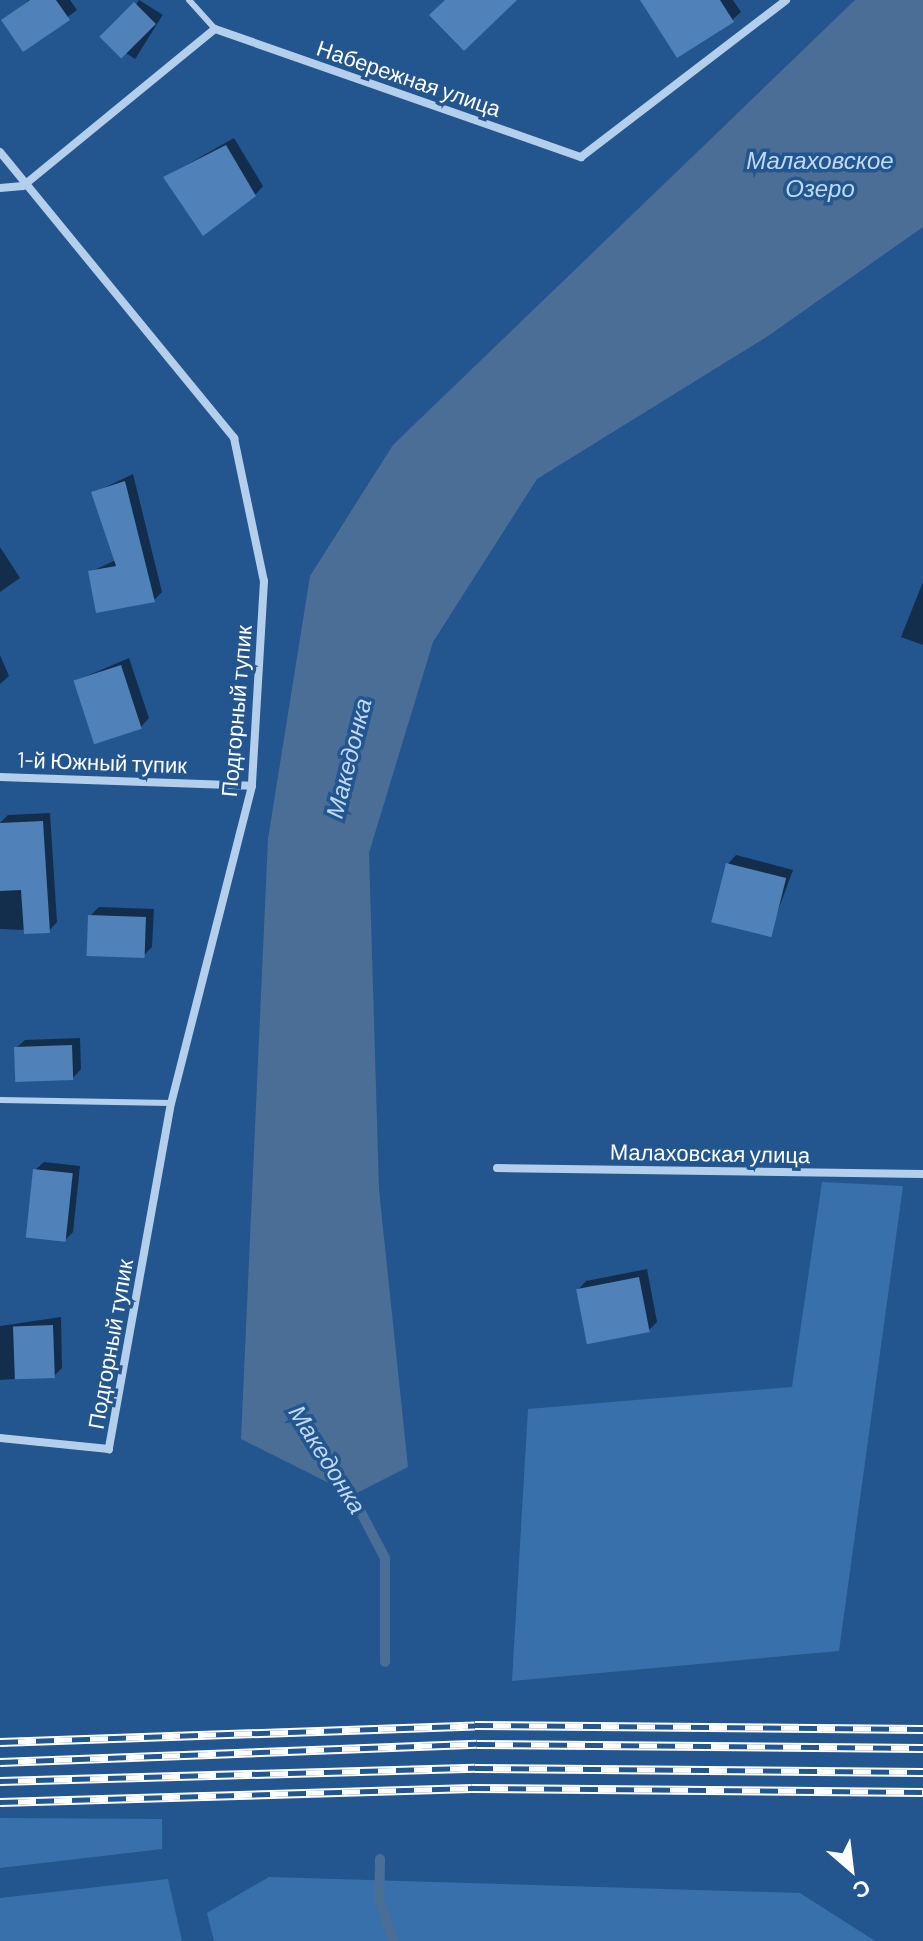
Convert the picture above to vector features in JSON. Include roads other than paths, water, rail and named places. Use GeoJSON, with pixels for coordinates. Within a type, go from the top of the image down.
{"type":"FeatureCollection","features":[{"type":"Feature","properties":{"kind":"street","name":"Набережная улица"},"geometry":{"type":"LineString","coordinates":[[215,29],[581,157],[786,0]]}},
{"type":"Feature","properties":{"kind":"street"},"geometry":{"type":"LineString","coordinates":[[0,188],[23,186],[215,29]]}},
{"type":"Feature","properties":{"kind":"street","name":"Подгорный тупик"},"geometry":{"type":"LineString","coordinates":[[0,152],[23,186],[234,438],[264,581],[252,786],[171,1103],[109,1449],[0,1438]]}},
{"type":"Feature","properties":{"kind":"street","name":"1-й Южный тупик"},"geometry":{"type":"LineString","coordinates":[[0,777],[252,786]]}},
{"type":"Feature","properties":{"kind":"street","name":"Малаховская улица"},"geometry":{"type":"LineString","coordinates":[[497,1168],[923,1174]]}},
{"type":"Feature","properties":{"kind":"lane"},"geometry":{"type":"LineString","coordinates":[[189,0],[215,29]]}},
{"type":"Feature","properties":{"kind":"lane"},"geometry":{"type":"LineString","coordinates":[[0,1100],[171,1103]]}},
{"type":"Feature","properties":{"kind":"water","name":"Малаховское Озеро"},"geometry":{"type":"Polygon","coordinates":[[[855,0],[923,0],[923,227],[768,336],[537,479],[433,642],[369,853],[379,1190],[408,1467],[353,1495],[241,1439],[268,839],[310,576],[393,445],[855,0]]]}},
{"type":"Feature","properties":{"kind":"waterway","name":"Македонка"},"geometry":{"type":"LineString","coordinates":[[347,1486],[385,1558],[385,1662]]}},
{"type":"Feature","properties":{"kind":"waterway","name":"Македонка"},"geometry":{"type":"LineString","coordinates":[[380,1859],[379,1898],[393,1941]]}},
{"type":"Feature","properties":{"kind":"railway"},"geometry":{"type":"LineString","coordinates":[[0,1742],[475,1725],[923,1729]]}},
{"type":"Feature","properties":{"kind":"railway"},"geometry":{"type":"LineString","coordinates":[[0,1762],[477,1744],[923,1748]]}},
{"type":"Feature","properties":{"kind":"railway"},"geometry":{"type":"LineString","coordinates":[[0,1781],[475,1768],[923,1772]]}},
{"type":"Feature","properties":{"kind":"railway"},"geometry":{"type":"LineString","coordinates":[[0,1802],[472,1788],[923,1792]]}}]}
